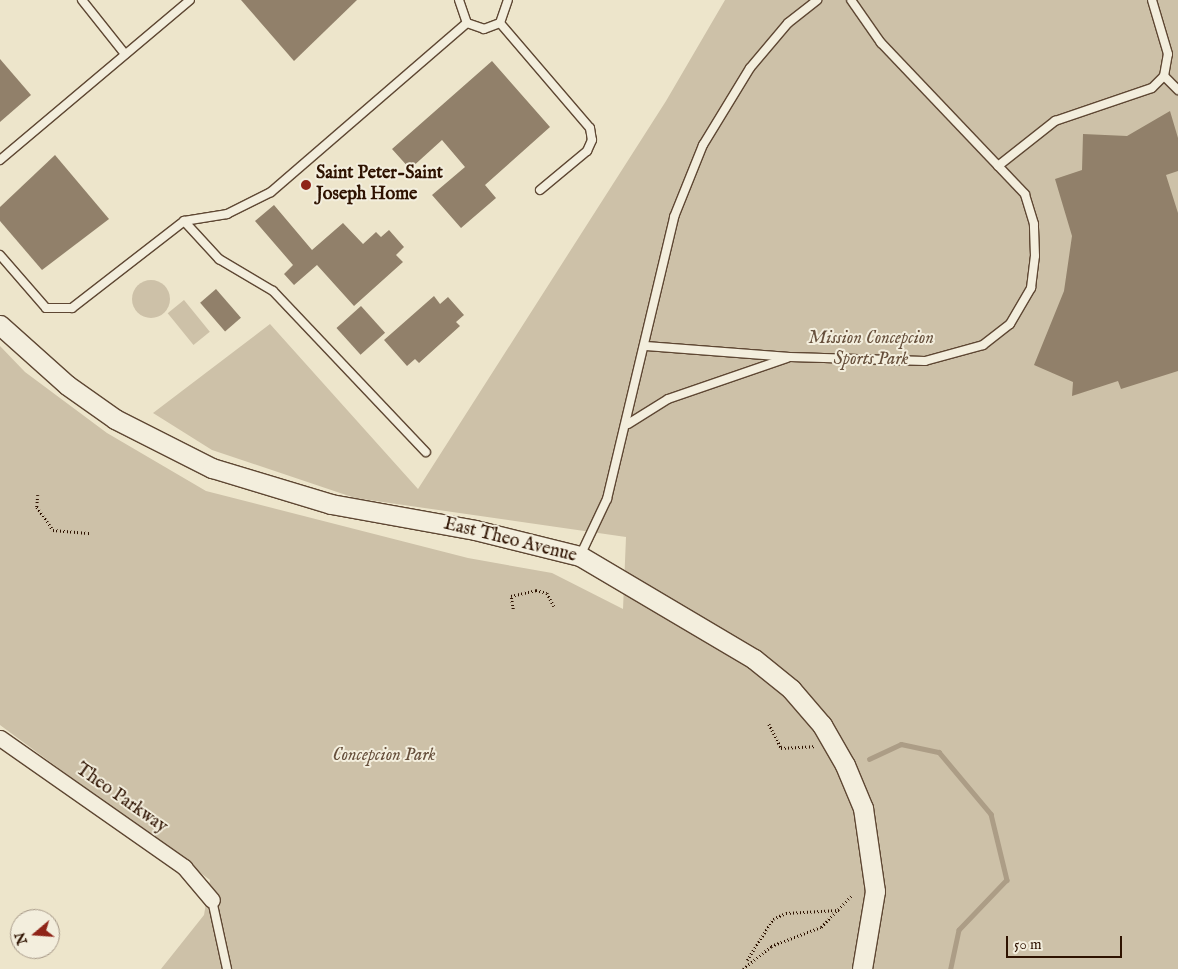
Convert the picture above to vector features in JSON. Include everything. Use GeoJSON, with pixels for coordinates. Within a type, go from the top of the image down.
{"type":"FeatureCollection","features":[{"type":"Feature","properties":{"kind":"street","name":"East Theo Avenue"},"geometry":{"type":"LineString","coordinates":[[0,325],[67,386],[115,419],[212,468],[332,504],[485,532],[580,556],[754,660],[791,689],[822,726],[846,765],[863,808],[872,851],[873,924],[862,969]]}},
{"type":"Feature","properties":{"kind":"street","name":"Theo Parkway"},"geometry":{"type":"LineString","coordinates":[[0,738],[184,867],[212,900]]}},
{"type":"Feature","properties":{"kind":"lane"},"geometry":{"type":"LineString","coordinates":[[82,0],[125,54]]}},
{"type":"Feature","properties":{"kind":"lane"},"geometry":{"type":"LineString","coordinates":[[0,160],[190,0]]}},
{"type":"Feature","properties":{"kind":"lane"},"geometry":{"type":"LineString","coordinates":[[459,0],[467,23]]}},
{"type":"Feature","properties":{"kind":"lane"},"geometry":{"type":"LineString","coordinates":[[500,23],[508,0]]}},
{"type":"Feature","properties":{"kind":"lane"},"geometry":{"type":"LineString","coordinates":[[580,556],[608,499],[628,424],[674,217],[703,145],[750,68],[788,23],[817,0]]}},
{"type":"Feature","properties":{"kind":"lane"},"geometry":{"type":"LineString","coordinates":[[646,346],[790,357],[925,361],[983,345],[1010,324],[1030,288],[1034,224],[1025,194],[882,43],[850,0]]}},
{"type":"Feature","properties":{"kind":"lane"},"geometry":{"type":"LineString","coordinates":[[998,166],[1055,121],[1152,88],[1164,76],[1168,54],[1152,0]]}},
{"type":"Feature","properties":{"kind":"lane"},"geometry":{"type":"LineString","coordinates":[[467,23],[484,29],[500,23]]}},
{"type":"Feature","properties":{"kind":"lane"},"geometry":{"type":"LineString","coordinates":[[0,255],[46,308],[72,308],[184,221],[227,214],[272,192],[467,23]]}},
{"type":"Feature","properties":{"kind":"lane"},"geometry":{"type":"LineString","coordinates":[[500,23],[590,128],[592,140],[587,151],[540,190]]}},
{"type":"Feature","properties":{"kind":"lane"},"geometry":{"type":"LineString","coordinates":[[1164,76],[1178,90]]}},
{"type":"Feature","properties":{"kind":"lane"},"geometry":{"type":"LineString","coordinates":[[184,221],[219,259],[273,291],[426,452]]}},
{"type":"Feature","properties":{"kind":"lane"},"geometry":{"type":"LineString","coordinates":[[628,424],[668,399],[790,357]]}},
{"type":"Feature","properties":{"kind":"lane"},"geometry":{"type":"LineString","coordinates":[[212,900],[227,969]]}},
{"type":"Feature","properties":{"kind":"path"},"geometry":{"type":"LineString","coordinates":[[38,495],[40,513],[53,530],[91,533]]}},
{"type":"Feature","properties":{"kind":"path"},"geometry":{"type":"LineString","coordinates":[[513,609],[511,596],[536,590],[547,593],[554,606]]}},
{"type":"Feature","properties":{"kind":"path"},"geometry":{"type":"LineString","coordinates":[[769,724],[781,748],[814,746]]}},
{"type":"Feature","properties":{"kind":"path"},"geometry":{"type":"LineString","coordinates":[[747,962],[777,943],[813,932],[839,910],[851,896]]}},
{"type":"Feature","properties":{"kind":"path"},"geometry":{"type":"LineString","coordinates":[[743,969],[751,948],[773,919],[786,913],[839,910]]}},
{"type":"Feature","properties":{"kind":"green space"},"geometry":{"type":"Polygon","coordinates":[[[725,0],[1178,0],[1178,969],[161,969],[204,915],[210,880],[0,725],[0,346],[25,372],[107,433],[206,491],[468,558],[552,573],[623,609],[626,537],[355,498],[212,450],[153,413],[270,324],[418,489],[666,101],[725,0]]]}},
{"type":"Feature","properties":{"kind":"green space"},"geometry":{"type":"Polygon","coordinates":[[[151,280],[164,286],[170,299],[164,312],[151,318],[138,312],[132,299],[138,286],[151,280]]]}},
{"type":"Feature","properties":{"kind":"green space"},"geometry":{"type":"Polygon","coordinates":[[[184,300],[210,332],[193,345],[168,313],[184,300]]]}},
{"type":"Feature","properties":{"kind":"building"},"geometry":{"type":"Polygon","coordinates":[[[241,0],[357,0],[294,61],[241,0]]]}},
{"type":"Feature","properties":{"kind":"building"},"geometry":{"type":"Polygon","coordinates":[[[0,59],[31,95],[0,122],[0,59]]]}},
{"type":"Feature","properties":{"kind":"building"},"geometry":{"type":"Polygon","coordinates":[[[492,61],[550,127],[485,185],[496,198],[461,228],[432,195],[465,167],[442,140],[410,169],[392,149],[492,61]]]}},
{"type":"Feature","properties":{"kind":"building"},"geometry":{"type":"Polygon","coordinates":[[[1170,111],[1178,138],[1178,171],[1166,175],[1178,213],[1178,371],[1121,389],[1118,381],[1072,396],[1073,382],[1034,365],[1064,291],[1072,236],[1055,179],[1082,170],[1083,134],[1127,136],[1170,111]]]}},
{"type":"Feature","properties":{"kind":"building"},"geometry":{"type":"Polygon","coordinates":[[[55,155],[109,219],[42,270],[0,221],[0,207],[55,155]]]}},
{"type":"Feature","properties":{"kind":"building"},"geometry":{"type":"Polygon","coordinates":[[[274,205],[312,250],[343,223],[363,244],[376,232],[381,237],[389,230],[404,247],[396,255],[403,262],[354,306],[317,265],[294,285],[284,274],[293,265],[255,221],[274,205]]]}},
{"type":"Feature","properties":{"kind":"building"},"geometry":{"type":"Polygon","coordinates":[[[216,289],[241,318],[225,331],[200,303],[216,289]]]}},
{"type":"Feature","properties":{"kind":"building"},"geometry":{"type":"Polygon","coordinates":[[[434,296],[440,304],[448,297],[464,315],[456,322],[460,326],[419,363],[415,359],[407,366],[384,340],[434,296]]]}},
{"type":"Feature","properties":{"kind":"building"},"geometry":{"type":"Polygon","coordinates":[[[361,306],[385,333],[361,355],[336,328],[361,306]]]}},
{"type":"Feature","properties":{"kind":"waterway"},"geometry":{"type":"LineString","coordinates":[[869,759],[901,744],[939,752],[991,814],[1007,880],[959,930],[951,969]]}},
{"type":"Feature","properties":{"kind":"place","name":"Saint Peter-Saint Joseph Home"},"geometry":{"type":"Point","coordinates":[306,185]}},
{"type":"Feature","properties":{"kind":"park label","name":"Mission Concepcion Sports Park"},"geometry":{"type":"Point","coordinates":[871,350]}},
{"type":"Feature","properties":{"kind":"park label","name":"Concepcion Park"},"geometry":{"type":"Point","coordinates":[384,756]}}]}
